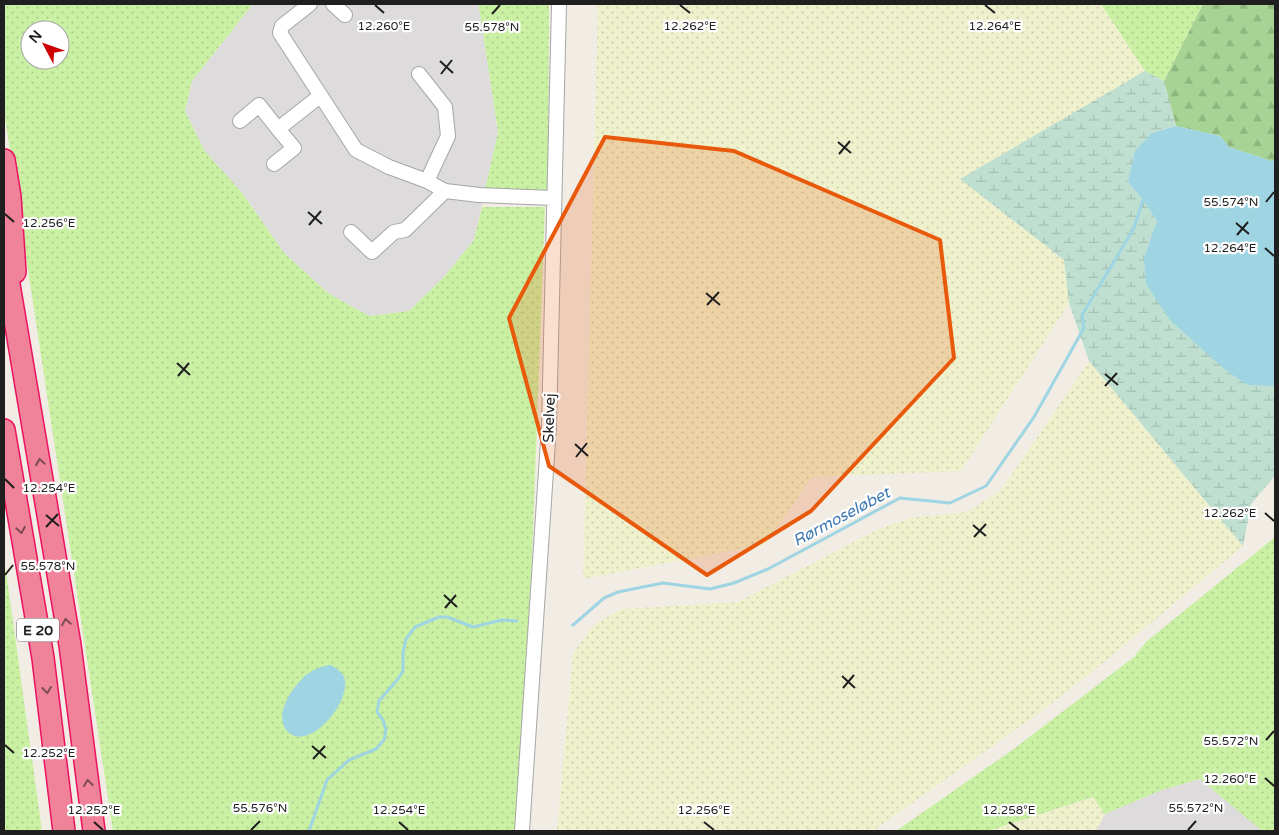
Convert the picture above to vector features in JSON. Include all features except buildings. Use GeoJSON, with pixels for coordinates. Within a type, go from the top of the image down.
{"type":"FeatureCollection","features":[{"type":"Feature","properties":{"kind":"highway"},"geometry":{"type":"LineString","coordinates":[[4,160],[10,197],[21,347]]}},
{"type":"Feature","properties":{"kind":"highway","name":"E 20"},"geometry":{"type":"LineString","coordinates":[[4,255],[70,645],[94,831]]}},
{"type":"Feature","properties":{"kind":"highway","name":"E 20"},"geometry":{"type":"LineString","coordinates":[[4,430],[43,658],[64,831]]}},
{"type":"Feature","properties":{"kind":"street"},"geometry":{"type":"LineString","coordinates":[[310,4],[282,26],[280,33],[356,150],[389,167],[427,181],[445,191],[479,195],[554,198]]}},
{"type":"Feature","properties":{"kind":"street"},"geometry":{"type":"LineString","coordinates":[[333,4],[345,14]]}},
{"type":"Feature","properties":{"kind":"street","name":"Skelvej"},"geometry":{"type":"LineString","coordinates":[[522,831],[549,426],[559,4]]}},
{"type":"Feature","properties":{"kind":"street"},"geometry":{"type":"LineString","coordinates":[[419,74],[446,107],[448,136],[427,181]]}},
{"type":"Feature","properties":{"kind":"street"},"geometry":{"type":"LineString","coordinates":[[278,129],[320,96]]}},
{"type":"Feature","properties":{"kind":"street"},"geometry":{"type":"LineString","coordinates":[[240,121],[259,105],[294,148],[274,164]]}},
{"type":"Feature","properties":{"kind":"street"},"geometry":{"type":"LineString","coordinates":[[351,232],[372,252],[394,232],[405,230],[445,191]]}},
{"type":"Feature","properties":{"kind":"highlighted area"},"geometry":{"type":"Polygon","coordinates":[[[605,137],[734,151],[940,240],[954,358],[811,511],[707,575],[549,466],[509,318],[605,137]]]}},
{"type":"Feature","properties":{"kind":"shaded area"},"geometry":{"type":"Polygon","coordinates":[[[253,4],[477,4],[479,7],[498,133],[474,240],[444,277],[409,311],[369,316],[328,293],[284,253],[243,194],[204,150],[185,111],[192,81],[253,4]]]}},
{"type":"Feature","properties":{"kind":"shaded area"},"geometry":{"type":"Polygon","coordinates":[[[1201,779],[1262,831],[1096,831],[1105,814],[1162,790],[1201,779]]]}},
{"type":"Feature","properties":{"kind":"green space"},"geometry":{"type":"Polygon","coordinates":[[[4,4],[253,4],[192,81],[185,111],[204,150],[243,194],[284,253],[328,293],[369,316],[409,311],[444,277],[474,240],[482,207],[545,207],[531,583],[515,831],[113,831],[4,111],[4,4]]]}},
{"type":"Feature","properties":{"kind":"green space"},"geometry":{"type":"Polygon","coordinates":[[[477,4],[549,4],[548,191],[485,190],[498,132],[477,4]]]}},
{"type":"Feature","properties":{"kind":"green space"},"geometry":{"type":"Polygon","coordinates":[[[598,4],[1101,4],[1145,71],[960,179],[1064,260],[1069,303],[961,471],[812,477],[766,544],[583,579],[598,4]]]}},
{"type":"Feature","properties":{"kind":"green space"},"geometry":{"type":"Polygon","coordinates":[[[1101,4],[1203,4],[1164,81],[1145,71],[1101,4]]]}},
{"type":"Feature","properties":{"kind":"green space"},"geometry":{"type":"Polygon","coordinates":[[[1203,4],[1275,4],[1275,160],[1271,161],[1229,147],[1220,136],[1176,126],[1164,81],[1203,4]]]}},
{"type":"Feature","properties":{"kind":"green space"},"geometry":{"type":"Polygon","coordinates":[[[1145,71],[1164,81],[1176,126],[1152,133],[1128,182],[1157,221],[1144,258],[1247,385],[1275,386],[1275,476],[1251,504],[1243,546],[1089,361],[1069,303],[1064,260],[960,179],[1145,71]]]}},
{"type":"Feature","properties":{"kind":"green space"},"geometry":{"type":"Polygon","coordinates":[[[1089,361],[1243,546],[1108,659],[1046,708],[873,831],[557,831],[573,653],[593,626],[620,609],[738,602],[879,529],[910,518],[967,512],[1001,490],[1089,361]]]}},
{"type":"Feature","properties":{"kind":"green space"},"geometry":{"type":"Polygon","coordinates":[[[1275,537],[1275,831],[1262,831],[1200,779],[1162,790],[1105,814],[1093,797],[988,831],[896,831],[1015,748],[1134,657],[1147,641],[1275,537]]]}},
{"type":"Feature","properties":{"kind":"green space"},"geometry":{"type":"Polygon","coordinates":[[[4,555],[5,564],[42,831],[4,831],[4,555]]]}},
{"type":"Feature","properties":{"kind":"green space"},"geometry":{"type":"Polygon","coordinates":[[[1094,797],[1105,814],[1096,831],[988,831],[1094,797]]]}},
{"type":"Feature","properties":{"kind":"water"},"geometry":{"type":"Polygon","coordinates":[[[1176,126],[1220,136],[1229,147],[1271,161],[1275,160],[1275,386],[1247,385],[1222,367],[1170,320],[1146,284],[1144,258],[1157,221],[1128,182],[1135,151],[1152,133],[1176,126]]]}},
{"type":"Feature","properties":{"kind":"water"},"geometry":{"type":"Polygon","coordinates":[[[331,665],[342,673],[345,685],[343,696],[337,708],[329,720],[308,735],[297,736],[288,732],[282,718],[283,710],[295,686],[312,671],[331,665]]]}},
{"type":"Feature","properties":{"kind":"waterway","name":"Rørmoseløbet"},"geometry":{"type":"LineString","coordinates":[[573,625],[604,598],[618,592],[663,583],[710,589],[734,583],[768,569],[900,498],[950,503],[986,486],[1034,417],[1084,328],[1082,315],[1134,228],[1143,200]]}},
{"type":"Feature","properties":{"kind":"waterway","name":"Rørmoseløbet"},"geometry":{"type":"LineString","coordinates":[[309,831],[327,780],[349,760],[376,749],[384,740],[386,730],[383,720],[377,712],[379,701],[403,671],[403,653],[406,639],[415,627],[439,617],[447,617],[473,627],[502,620],[517,621]]}}]}
